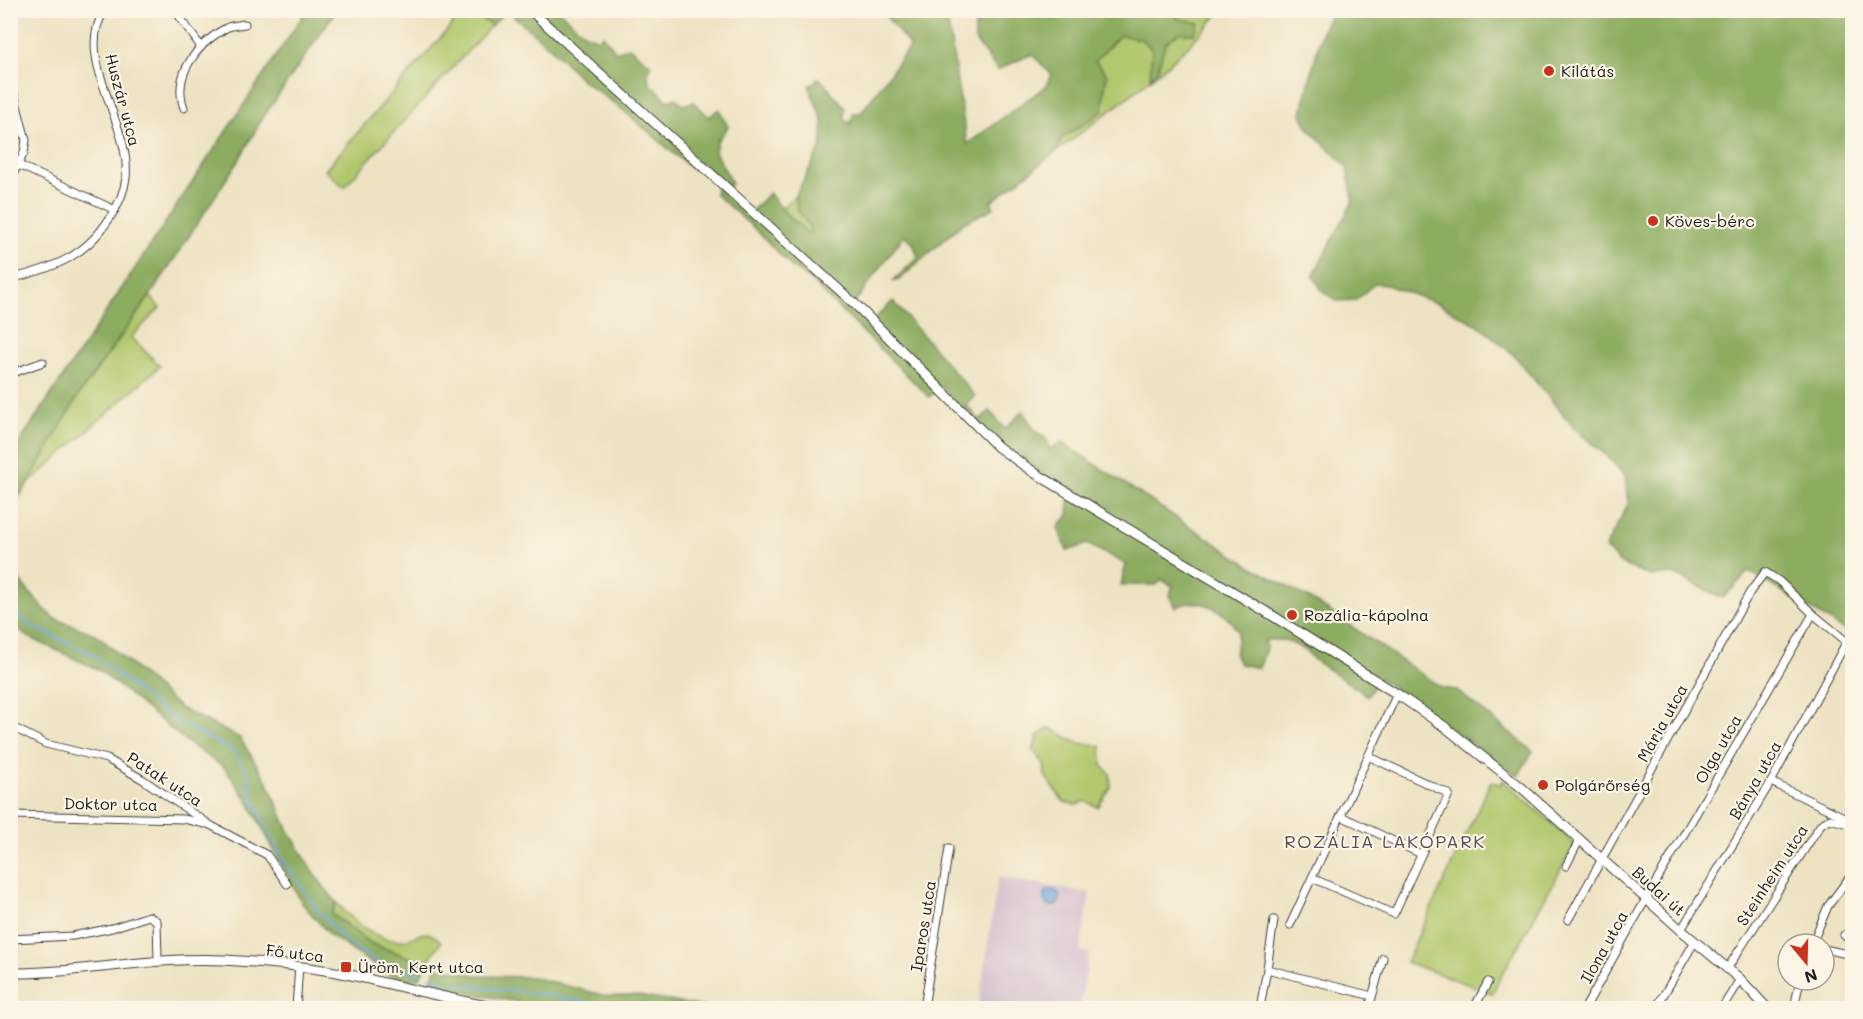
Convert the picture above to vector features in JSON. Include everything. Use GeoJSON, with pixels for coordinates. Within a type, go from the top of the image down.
{"type":"FeatureCollection","features":[{"type":"Feature","properties":{"kind":"street","name":"Huszár utca"},"geometry":{"type":"LineString","coordinates":[[10,279],[54,267],[93,242],[115,210],[122,194],[126,176],[120,132],[96,55],[97,28],[105,10]]}},
{"type":"Feature","properties":{"kind":"street"},"geometry":{"type":"LineString","coordinates":[[175,10],[201,47]]}},
{"type":"Feature","properties":{"kind":"street","name":"Budai út"},"geometry":{"type":"LineString","coordinates":[[530,10],[857,306],[998,447],[1035,473],[1273,616],[1445,727],[1531,796],[1681,930],[1740,979],[1767,1008]]}},
{"type":"Feature","properties":{"kind":"street"},"geometry":{"type":"LineString","coordinates":[[184,108],[180,97],[184,69],[201,47],[228,27],[245,24]]}},
{"type":"Feature","properties":{"kind":"street"},"geometry":{"type":"LineString","coordinates":[[10,80],[26,140],[24,153],[10,180]]}},
{"type":"Feature","properties":{"kind":"street"},"geometry":{"type":"LineString","coordinates":[[10,161],[115,210]]}},
{"type":"Feature","properties":{"kind":"street"},"geometry":{"type":"LineString","coordinates":[[10,374],[43,362]]}},
{"type":"Feature","properties":{"kind":"street","name":"Mária utca"},"geometry":{"type":"LineString","coordinates":[[1568,920],[1750,592],[1765,572],[1779,581],[1814,614]]}},
{"type":"Feature","properties":{"kind":"street"},"geometry":{"type":"LineString","coordinates":[[1814,614],[1850,643]]}},
{"type":"Feature","properties":{"kind":"street","name":"Olga utca"},"geometry":{"type":"LineString","coordinates":[[1646,899],[1814,614]]}},
{"type":"Feature","properties":{"kind":"street","name":"Bánya utca"},"geometry":{"type":"LineString","coordinates":[[1681,930],[1772,782],[1850,643]]}},
{"type":"Feature","properties":{"kind":"street"},"geometry":{"type":"LineString","coordinates":[[1290,925],[1397,694]]}},
{"type":"Feature","properties":{"kind":"street","name":"Patak utca"},"geometry":{"type":"LineString","coordinates":[[10,726],[46,744],[107,759],[142,778],[210,825],[267,855],[287,884]]}},
{"type":"Feature","properties":{"kind":"street"},"geometry":{"type":"LineString","coordinates":[[1312,878],[1394,914],[1449,794],[1368,756]]}},
{"type":"Feature","properties":{"kind":"street"},"geometry":{"type":"LineString","coordinates":[[1772,782],[1852,823]]}},
{"type":"Feature","properties":{"kind":"street","name":"Doktor utca"},"geometry":{"type":"LineString","coordinates":[[10,815],[184,819],[210,825]]}},
{"type":"Feature","properties":{"kind":"street"},"geometry":{"type":"LineString","coordinates":[[1341,816],[1421,855]]}},
{"type":"Feature","properties":{"kind":"street","name":"Steinheim utca"},"geometry":{"type":"LineString","coordinates":[[1727,969],[1821,824],[1830,819],[1852,823]]}},
{"type":"Feature","properties":{"kind":"street"},"geometry":{"type":"LineString","coordinates":[[1566,866],[1580,839]]}},
{"type":"Feature","properties":{"kind":"street","name":"Iparos utca"},"geometry":{"type":"LineString","coordinates":[[924,1008],[949,848]]}},
{"type":"Feature","properties":{"kind":"street"},"geometry":{"type":"LineString","coordinates":[[1817,932],[1828,906],[1852,874]]}},
{"type":"Feature","properties":{"kind":"street","name":"Ilona utca"},"geometry":{"type":"LineString","coordinates":[[1585,1008],[1646,899]]}},
{"type":"Feature","properties":{"kind":"street"},"geometry":{"type":"LineString","coordinates":[[10,939],[73,936],[112,928],[149,916],[154,917],[157,921],[158,960]]}},
{"type":"Feature","properties":{"kind":"street"},"geometry":{"type":"LineString","coordinates":[[1260,1008],[1274,920]]}},
{"type":"Feature","properties":{"kind":"street"},"geometry":{"type":"LineString","coordinates":[[1844,935],[1852,942]]}},
{"type":"Feature","properties":{"kind":"street"},"geometry":{"type":"LineString","coordinates":[[1656,1008],[1695,941]]}},
{"type":"Feature","properties":{"kind":"street"},"geometry":{"type":"LineString","coordinates":[[1836,952],[1852,955]]}},
{"type":"Feature","properties":{"kind":"street"},"geometry":{"type":"LineString","coordinates":[[1369,1008],[1383,958]]}},
{"type":"Feature","properties":{"kind":"street","name":"Fő utca"},"geometry":{"type":"LineString","coordinates":[[10,973],[54,973],[158,960],[224,960],[299,966],[369,979],[464,1005],[497,1008]]}},
{"type":"Feature","properties":{"kind":"street"},"geometry":{"type":"LineString","coordinates":[[296,1008],[299,966]]}},
{"type":"Feature","properties":{"kind":"street"},"geometry":{"type":"LineString","coordinates":[[1267,969],[1372,996]]}},
{"type":"Feature","properties":{"kind":"street"},"geometry":{"type":"LineString","coordinates":[[1722,1008],[1740,979]]}},
{"type":"Feature","properties":{"kind":"street"},"geometry":{"type":"LineString","coordinates":[[1474,1008],[1488,982]]}},
{"type":"Feature","properties":{"kind":"street"},"geometry":{"type":"LineString","coordinates":[[1794,1008],[1797,992]]}},
{"type":"Feature","properties":{"kind":"shaded area"},"geometry":{"type":"Polygon","coordinates":[[[998,877],[1090,893],[1080,951],[1089,953],[1080,1008],[978,1008],[998,877]]]}},
{"type":"Feature","properties":{"kind":"green space"},"geometry":{"type":"Polygon","coordinates":[[[464,10],[506,11],[492,25],[473,14],[455,21],[464,10]]]}},
{"type":"Feature","properties":{"kind":"green space"},"geometry":{"type":"Polygon","coordinates":[[[306,11],[336,11],[262,119],[240,158],[150,296],[80,393],[27,485],[11,508],[11,455],[306,11]]]}},
{"type":"Feature","properties":{"kind":"green space"},"geometry":{"type":"Polygon","coordinates":[[[508,11],[559,11],[585,34],[599,39],[603,35],[616,52],[629,47],[651,65],[647,74],[652,88],[655,87],[668,101],[676,98],[683,105],[694,102],[709,117],[719,109],[728,127],[717,141],[715,152],[732,183],[728,187],[700,162],[693,170],[622,109],[582,80],[555,52],[508,11]]]}},
{"type":"Feature","properties":{"kind":"green space"},"geometry":{"type":"Polygon","coordinates":[[[882,11],[946,11],[967,144],[1046,86],[1051,74],[1032,54],[997,70],[975,40],[975,11],[1180,11],[1176,18],[1199,23],[1194,34],[1178,33],[1165,44],[1158,69],[1150,79],[1152,49],[1141,39],[1120,35],[1095,61],[1107,75],[1103,111],[1061,139],[1057,151],[991,202],[994,208],[963,223],[899,280],[893,281],[918,257],[913,243],[904,235],[851,308],[868,325],[893,301],[975,396],[966,405],[979,420],[990,411],[1005,429],[1023,411],[1033,428],[1047,440],[1050,450],[1061,442],[1247,564],[1317,603],[1442,688],[1456,690],[1533,751],[1518,776],[1379,678],[1368,696],[1314,660],[1307,651],[1286,640],[1265,640],[1267,647],[1259,668],[1240,664],[1235,656],[1238,631],[1219,611],[1194,603],[1176,607],[1169,596],[1173,586],[1162,580],[1156,585],[1121,585],[1126,564],[1087,544],[1067,551],[1058,528],[1068,515],[1070,493],[994,440],[941,387],[929,397],[805,275],[793,268],[755,229],[715,194],[716,187],[749,214],[769,193],[790,219],[798,223],[806,232],[812,232],[798,210],[795,196],[821,147],[823,122],[809,86],[819,78],[845,107],[844,119],[850,124],[854,113],[861,113],[910,46],[882,11]]]}},
{"type":"Feature","properties":{"kind":"green space"},"geometry":{"type":"Polygon","coordinates":[[[1180,11],[1221,11],[1164,68],[1057,151],[1061,139],[1103,111],[1107,75],[1095,61],[1120,35],[1141,39],[1152,49],[1151,77],[1164,44],[1178,33],[1194,34],[1198,23],[1175,18],[1180,11]]]}},
{"type":"Feature","properties":{"kind":"green space"},"geometry":{"type":"Polygon","coordinates":[[[1332,11],[1852,11],[1852,635],[1749,571],[1723,598],[1673,574],[1651,576],[1621,564],[1605,548],[1628,504],[1625,476],[1609,458],[1574,428],[1514,355],[1478,325],[1439,304],[1387,285],[1375,283],[1356,300],[1336,301],[1322,290],[1313,276],[1353,201],[1347,167],[1308,128],[1301,115],[1322,31],[1332,11]]]}},
{"type":"Feature","properties":{"kind":"green space"},"geometry":{"type":"Polygon","coordinates":[[[473,14],[492,25],[344,187],[325,170],[455,21],[473,14]]]}},
{"type":"Feature","properties":{"kind":"green space"},"geometry":{"type":"Polygon","coordinates":[[[795,196],[798,210],[813,232],[806,233],[781,208],[795,196]]]}},
{"type":"Feature","properties":{"kind":"green space"},"geometry":{"type":"Polygon","coordinates":[[[150,296],[160,308],[131,337],[160,366],[27,485],[80,393],[150,296]]]}},
{"type":"Feature","properties":{"kind":"green space"},"geometry":{"type":"Polygon","coordinates":[[[11,572],[53,618],[97,635],[180,708],[240,738],[267,781],[288,829],[314,874],[336,902],[332,914],[370,943],[426,964],[420,978],[409,980],[387,974],[330,935],[302,903],[247,799],[224,767],[192,746],[99,670],[26,636],[11,621],[11,572]]]}},
{"type":"Feature","properties":{"kind":"green space"},"geometry":{"type":"Polygon","coordinates":[[[1050,728],[1078,743],[1101,746],[1102,765],[1110,774],[1111,787],[1098,807],[1085,801],[1077,805],[1064,802],[1045,776],[1044,764],[1033,750],[1038,735],[1050,728]]]}},
{"type":"Feature","properties":{"kind":"green space"},"geometry":{"type":"Polygon","coordinates":[[[1503,780],[1575,844],[1492,993],[1406,962],[1491,781],[1500,785],[1503,780]]]}},
{"type":"Feature","properties":{"kind":"green space"},"geometry":{"type":"Polygon","coordinates":[[[336,902],[357,923],[384,938],[403,940],[427,933],[441,942],[426,964],[370,943],[332,914],[336,902]]]}},
{"type":"Feature","properties":{"kind":"green space"},"geometry":{"type":"Polygon","coordinates":[[[437,967],[482,976],[532,977],[606,996],[639,996],[710,1008],[548,1008],[429,985],[437,967]]]}},
{"type":"Feature","properties":{"kind":"water"},"geometry":{"type":"Polygon","coordinates":[[[1049,890],[1055,890],[1060,898],[1058,904],[1049,906],[1044,901],[1044,895],[1049,890]]]}},
{"type":"Feature","properties":{"kind":"waterway"},"geometry":{"type":"LineString","coordinates":[[10,605],[26,623],[94,655],[172,719],[235,752],[247,772],[251,795],[280,855],[319,912],[346,941],[375,962],[421,974]]}},
{"type":"Feature","properties":{"kind":"waterway"},"geometry":{"type":"LineString","coordinates":[[430,977],[453,984],[549,995],[614,1008]]}},
{"type":"Feature","properties":{"kind":"place","name":"Kilátás"},"geometry":{"type":"Point","coordinates":[1549,71]}},
{"type":"Feature","properties":{"kind":"place","name":"Köves-bérc"},"geometry":{"type":"Point","coordinates":[1653,221]}},
{"type":"Feature","properties":{"kind":"place","name":"Rozália-kápolna"},"geometry":{"type":"Point","coordinates":[1292,615]}},
{"type":"Feature","properties":{"kind":"place","name":"Polgárőrség"},"geometry":{"type":"Point","coordinates":[1543,785]}},
{"type":"Feature","properties":{"kind":"place","name":"Üröm, Kert utca"},"geometry":{"type":"Point","coordinates":[346,967]}},
{"type":"Feature","properties":{"kind":"district","name":"ROZÁLIA LAKÓPARK"},"geometry":{"type":"Point","coordinates":[1385,842]}}]}
